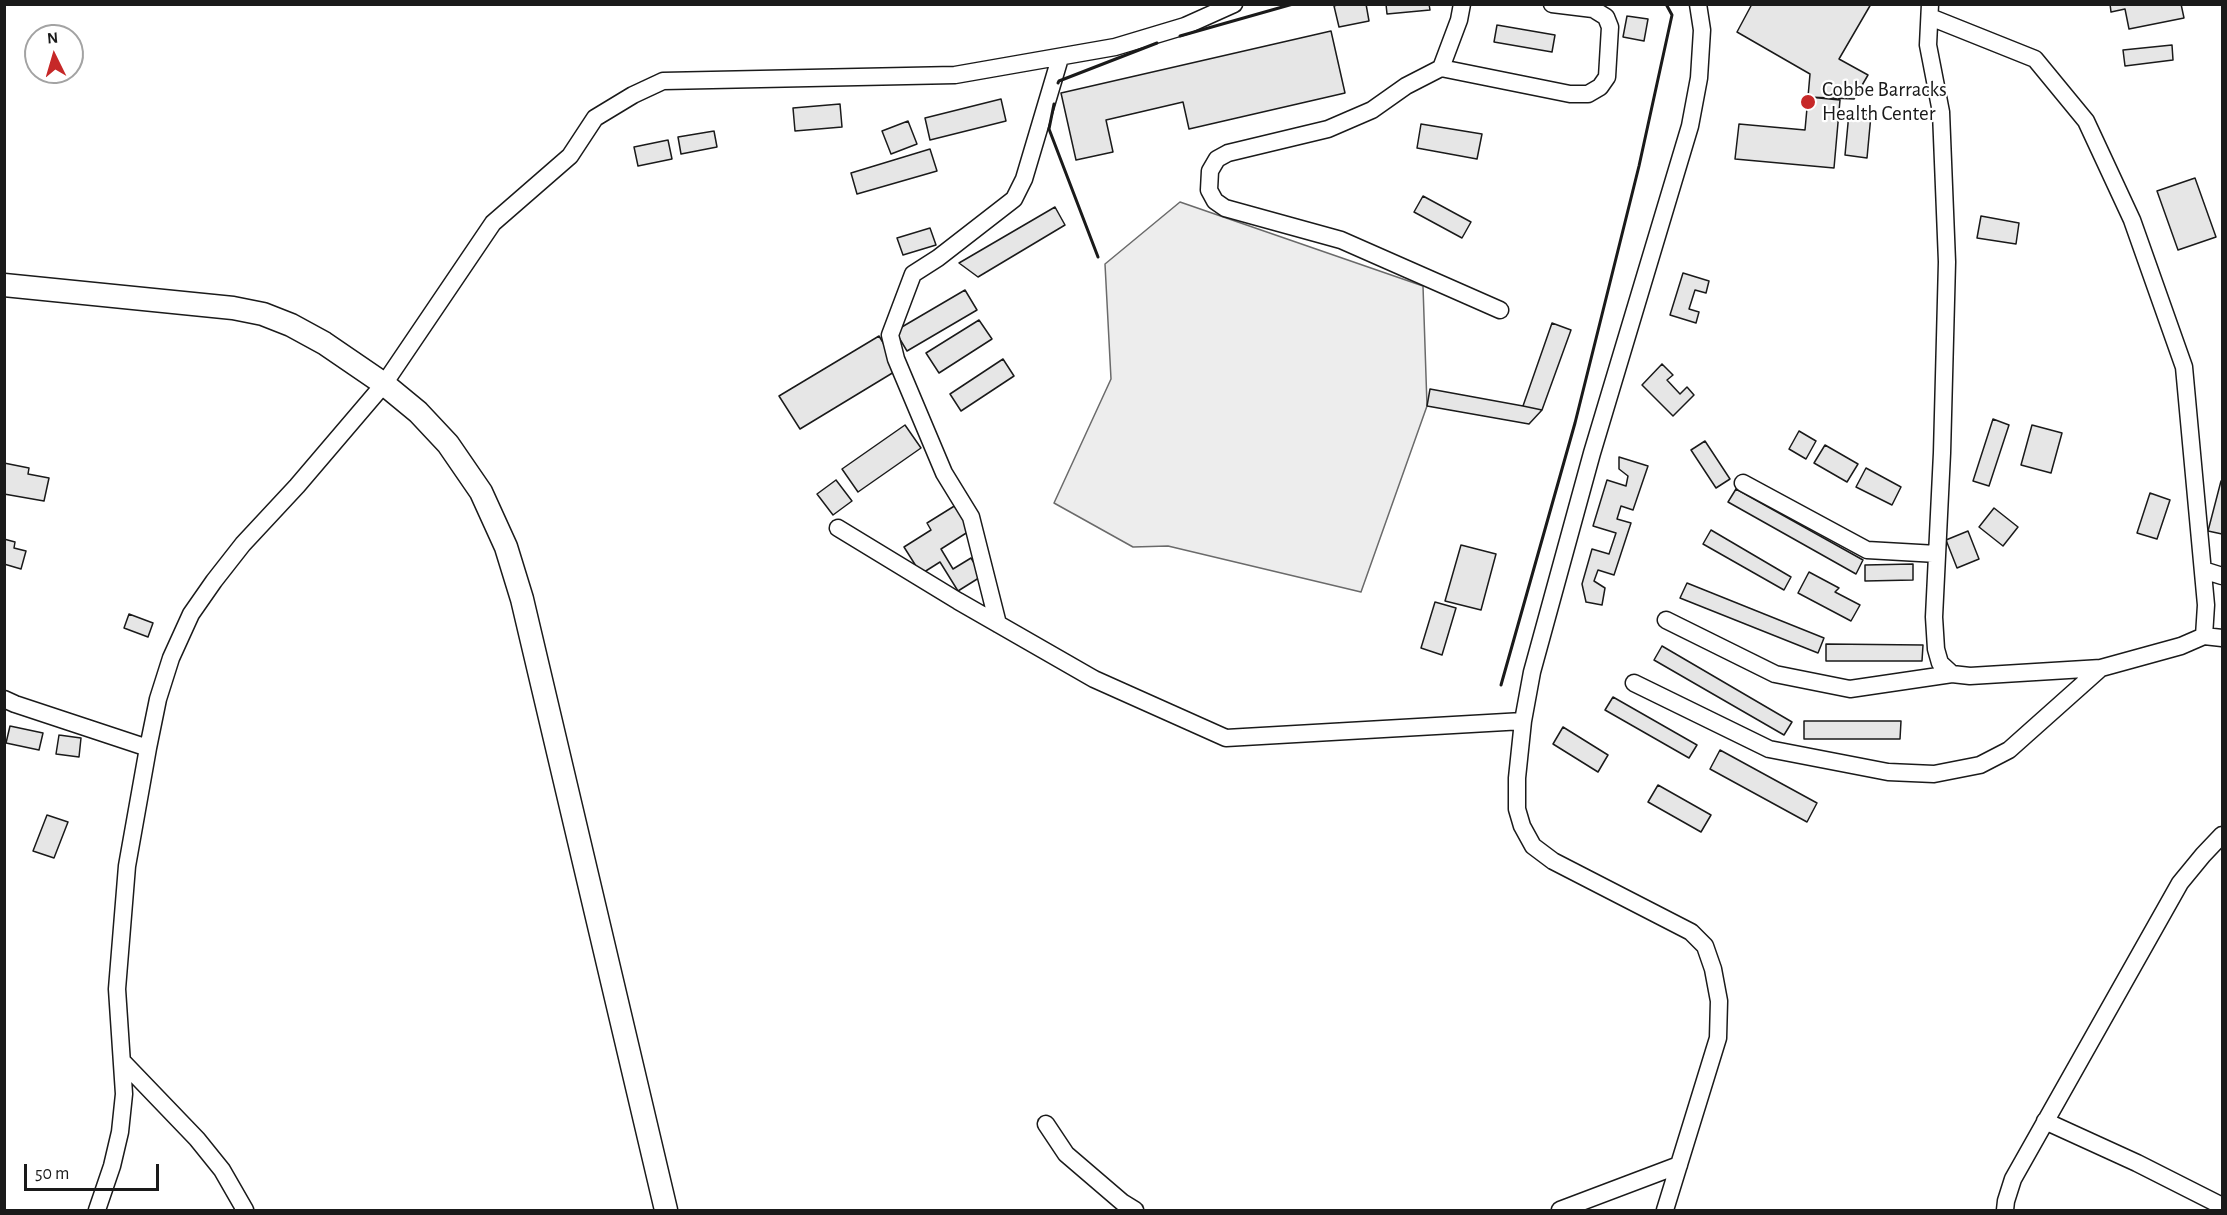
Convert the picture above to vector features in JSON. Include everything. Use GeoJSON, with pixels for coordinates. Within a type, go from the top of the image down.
{"type":"FeatureCollection","features":[{"type":"Feature","properties":{"kind":"main road"},"geometry":{"type":"LineString","coordinates":[[4,285],[232,308],[263,315],[324,343],[384,384],[417,412],[448,444],[481,492],[506,547],[522,599],[666,1210]]}},
{"type":"Feature","properties":{"kind":"street"},"geometry":{"type":"LineString","coordinates":[[97,1210],[112,1166],[120,1132],[124,1094],[124,1063],[117,1011],[120,941],[127,866],[158,699],[171,658],[191,614],[243,544],[342,436],[384,384],[493,223],[570,156],[595,118],[633,95],[663,81],[955,75],[1115,47],[1185,26],[1234,4]]}},
{"type":"Feature","properties":{"kind":"street"},"geometry":{"type":"LineString","coordinates":[[1441,68],[1459,20],[1462,4]]}},
{"type":"Feature","properties":{"kind":"street"},"geometry":{"type":"LineString","coordinates":[[1500,310],[1341,240],[1225,208],[1215,201],[1209,190],[1210,171],[1217,159],[1228,153],[1328,129],[1372,110],[1406,86],[1441,68],[1570,94],[1588,94],[1600,87],[1607,77],[1610,27],[1606,17],[1593,9],[1552,4]]}},
{"type":"Feature","properties":{"kind":"street"},"geometry":{"type":"LineString","coordinates":[[1665,1210],[1718,1038],[1719,1001],[1713,969],[1705,946],[1691,932],[1553,861],[1533,846],[1522,826],[1517,809],[1516,778],[1532,672],[1592,453],[1690,126],[1700,78],[1702,30],[1698,4]]}},
{"type":"Feature","properties":{"kind":"street"},"geometry":{"type":"LineString","coordinates":[[1952,674],[1940,663],[1936,649],[1934,616],[1947,262],[1941,112],[1928,45],[1930,11],[2035,59],[2086,121],[2132,220],[2184,367],[2206,605],[2204,636]]}},
{"type":"Feature","properties":{"kind":"street"},"geometry":{"type":"LineString","coordinates":[[998,624],[971,516],[944,473],[896,359],[890,334],[913,274],[938,258],[1014,199],[1024,179],[1060,58]]}},
{"type":"Feature","properties":{"kind":"street"},"geometry":{"type":"LineString","coordinates":[[1743,483],[1867,550],[1937,554]]}},
{"type":"Feature","properties":{"kind":"street"},"geometry":{"type":"LineString","coordinates":[[838,528],[1094,679],[1226,738],[1523,722]]}},
{"type":"Feature","properties":{"kind":"street"},"geometry":{"type":"LineString","coordinates":[[2203,570],[2223,576]]}},
{"type":"Feature","properties":{"kind":"street"},"geometry":{"type":"LineString","coordinates":[[1666,620],[1775,674],[1850,689],[1952,674],[1970,676],[2101,669],[2181,646],[2204,636],[2223,638]]}},
{"type":"Feature","properties":{"kind":"street"},"geometry":{"type":"LineString","coordinates":[[1634,683],[1770,749],[1888,772],[1934,774],[1980,765],[2009,750],[2101,669]]}},
{"type":"Feature","properties":{"kind":"street"},"geometry":{"type":"LineString","coordinates":[[4,699],[148,748]]}},
{"type":"Feature","properties":{"kind":"street"},"geometry":{"type":"LineString","coordinates":[[2005,1210],[2013,1179],[2180,883],[2223,835]]}},
{"type":"Feature","properties":{"kind":"street"},"geometry":{"type":"LineString","coordinates":[[124,1063],[197,1139],[222,1170],[245,1210]]}},
{"type":"Feature","properties":{"kind":"street"},"geometry":{"type":"LineString","coordinates":[[2045,1121],[2138,1163],[2223,1206]]}},
{"type":"Feature","properties":{"kind":"street"},"geometry":{"type":"LineString","coordinates":[[1046,1124],[1066,1154],[1122,1202],[1136,1210]]}},
{"type":"Feature","properties":{"kind":"street"},"geometry":{"type":"LineString","coordinates":[[1560,1210],[1679,1165]]}},
{"type":"Feature","properties":{"kind":"shaded area"},"geometry":{"type":"Polygon","coordinates":[[[1180,202],[1423,286],[1427,406],[1361,592],[1168,546],[1133,547],[1054,503],[1111,379],[1105,264],[1180,202]]]}},
{"type":"Feature","properties":{"kind":"building"},"geometry":{"type":"Polygon","coordinates":[[[1366,4],[1369,21],[1339,27],[1334,6],[1366,4]]]}},
{"type":"Feature","properties":{"kind":"building"},"geometry":{"type":"Polygon","coordinates":[[[1386,4],[1429,4],[1430,10],[1387,14],[1386,4]]]}},
{"type":"Feature","properties":{"kind":"building"},"geometry":{"type":"Polygon","coordinates":[[[1752,4],[1871,4],[1839,59],[1868,75],[1854,99],[1808,97],[1810,74],[1737,32],[1752,4]]]}},
{"type":"Feature","properties":{"kind":"building"},"geometry":{"type":"Polygon","coordinates":[[[2110,4],[2181,4],[2184,18],[2129,29],[2125,9],[2111,12],[2110,4]]]}},
{"type":"Feature","properties":{"kind":"building"},"geometry":{"type":"Polygon","coordinates":[[[1627,16],[1648,19],[1644,41],[1623,37],[1627,16]]]}},
{"type":"Feature","properties":{"kind":"building"},"geometry":{"type":"Polygon","coordinates":[[[1497,25],[1555,35],[1552,52],[1494,42],[1497,25]]]}},
{"type":"Feature","properties":{"kind":"building"},"geometry":{"type":"Polygon","coordinates":[[[1331,31],[1345,93],[1189,129],[1183,102],[1106,120],[1113,152],[1076,160],[1061,93],[1331,31]]]}},
{"type":"Feature","properties":{"kind":"building"},"geometry":{"type":"Polygon","coordinates":[[[2172,45],[2173,60],[2125,66],[2123,50],[2172,45]]]}},
{"type":"Feature","properties":{"kind":"building"},"geometry":{"type":"Polygon","coordinates":[[[1808,97],[1840,100],[1834,168],[1735,159],[1739,124],[1805,130],[1808,97]]]}},
{"type":"Feature","properties":{"kind":"building"},"geometry":{"type":"Polygon","coordinates":[[[1001,99],[1006,121],[930,140],[925,118],[1001,99]]]}},
{"type":"Feature","properties":{"kind":"building"},"geometry":{"type":"Polygon","coordinates":[[[840,104],[842,127],[795,131],[793,108],[840,104]]]}},
{"type":"Feature","properties":{"kind":"building"},"geometry":{"type":"Polygon","coordinates":[[[1849,113],[1871,115],[1867,158],[1845,155],[1849,113]]]}},
{"type":"Feature","properties":{"kind":"building"},"geometry":{"type":"Polygon","coordinates":[[[908,121],[917,144],[891,154],[882,131],[908,121]]]}},
{"type":"Feature","properties":{"kind":"building"},"geometry":{"type":"Polygon","coordinates":[[[1421,124],[1482,134],[1477,159],[1417,148],[1421,124]]]}},
{"type":"Feature","properties":{"kind":"building"},"geometry":{"type":"Polygon","coordinates":[[[714,131],[717,147],[681,154],[678,137],[714,131]]]}},
{"type":"Feature","properties":{"kind":"building"},"geometry":{"type":"Polygon","coordinates":[[[668,140],[672,159],[638,166],[634,147],[668,140]]]}},
{"type":"Feature","properties":{"kind":"building"},"geometry":{"type":"Polygon","coordinates":[[[930,149],[937,171],[857,194],[851,173],[930,149]]]}},
{"type":"Feature","properties":{"kind":"building"},"geometry":{"type":"Polygon","coordinates":[[[2195,178],[2216,237],[2178,250],[2157,191],[2195,178]]]}},
{"type":"Feature","properties":{"kind":"building"},"geometry":{"type":"Polygon","coordinates":[[[1423,196],[1471,222],[1462,238],[1414,212],[1423,196]]]}},
{"type":"Feature","properties":{"kind":"building"},"geometry":{"type":"Polygon","coordinates":[[[1055,207],[1065,225],[978,277],[959,263],[1055,207]]]}},
{"type":"Feature","properties":{"kind":"building"},"geometry":{"type":"Polygon","coordinates":[[[1981,216],[2019,223],[2016,244],[1977,238],[1981,216]]]}},
{"type":"Feature","properties":{"kind":"building"},"geometry":{"type":"Polygon","coordinates":[[[930,228],[936,245],[903,255],[897,238],[930,228]]]}},
{"type":"Feature","properties":{"kind":"building"},"geometry":{"type":"Polygon","coordinates":[[[1683,273],[1709,281],[1706,293],[1695,290],[1689,309],[1699,312],[1696,323],[1670,315],[1683,273]]]}},
{"type":"Feature","properties":{"kind":"building"},"geometry":{"type":"Polygon","coordinates":[[[965,290],[977,310],[907,351],[895,331],[965,290]]]}},
{"type":"Feature","properties":{"kind":"building"},"geometry":{"type":"Polygon","coordinates":[[[979,320],[992,339],[939,373],[926,353],[979,320]]]}},
{"type":"Feature","properties":{"kind":"building"},"geometry":{"type":"Polygon","coordinates":[[[1552,323],[1571,330],[1542,410],[1523,406],[1552,323]]]}},
{"type":"Feature","properties":{"kind":"building"},"geometry":{"type":"Polygon","coordinates":[[[879,336],[899,369],[800,429],[779,396],[879,336]]]}},
{"type":"Feature","properties":{"kind":"building"},"geometry":{"type":"Polygon","coordinates":[[[1003,359],[1014,376],[961,411],[950,394],[1003,359]]]}},
{"type":"Feature","properties":{"kind":"building"},"geometry":{"type":"Polygon","coordinates":[[[1662,364],[1673,375],[1667,380],[1680,394],[1687,387],[1694,395],[1673,416],[1642,385],[1662,364]]]}},
{"type":"Feature","properties":{"kind":"building"},"geometry":{"type":"Polygon","coordinates":[[[1430,389],[1542,410],[1529,424],[1427,406],[1430,389]]]}},
{"type":"Feature","properties":{"kind":"building"},"geometry":{"type":"Polygon","coordinates":[[[1993,419],[2009,425],[1989,486],[1973,481],[1993,419]]]}},
{"type":"Feature","properties":{"kind":"building"},"geometry":{"type":"Polygon","coordinates":[[[905,425],[921,448],[858,492],[842,469],[905,425]]]}},
{"type":"Feature","properties":{"kind":"building"},"geometry":{"type":"Polygon","coordinates":[[[2032,425],[2062,433],[2051,473],[2021,465],[2032,425]]]}},
{"type":"Feature","properties":{"kind":"building"},"geometry":{"type":"Polygon","coordinates":[[[1799,431],[1816,441],[1806,459],[1789,449],[1799,431]]]}},
{"type":"Feature","properties":{"kind":"building"},"geometry":{"type":"Polygon","coordinates":[[[1705,441],[1730,479],[1716,488],[1691,450],[1705,441]]]}},
{"type":"Feature","properties":{"kind":"building"},"geometry":{"type":"Polygon","coordinates":[[[1825,445],[1858,464],[1847,482],[1814,463],[1825,445]]]}},
{"type":"Feature","properties":{"kind":"building"},"geometry":{"type":"Polygon","coordinates":[[[1619,457],[1648,466],[1633,510],[1621,506],[1617,519],[1631,523],[1614,575],[1598,570],[1594,581],[1605,588],[1602,605],[1586,602],[1582,584],[1592,549],[1609,554],[1616,533],[1593,526],[1607,480],[1626,486],[1628,476],[1619,469],[1619,457]]]}},
{"type":"Feature","properties":{"kind":"building"},"geometry":{"type":"Polygon","coordinates":[[[4,463],[29,468],[28,474],[49,478],[44,501],[4,494],[4,463]]]}},
{"type":"Feature","properties":{"kind":"building"},"geometry":{"type":"Polygon","coordinates":[[[1866,468],[1901,487],[1892,505],[1856,487],[1866,468]]]}},
{"type":"Feature","properties":{"kind":"building"},"geometry":{"type":"Polygon","coordinates":[[[836,480],[852,501],[833,515],[817,494],[836,480]]]}},
{"type":"Feature","properties":{"kind":"building"},"geometry":{"type":"Polygon","coordinates":[[[2222,482],[2222,534],[2208,531],[2222,482]]]}},
{"type":"Feature","properties":{"kind":"building"},"geometry":{"type":"Polygon","coordinates":[[[1736,489],[1863,560],[1856,574],[1728,502],[1736,489]]]}},
{"type":"Feature","properties":{"kind":"building"},"geometry":{"type":"Polygon","coordinates":[[[2150,493],[2170,500],[2157,539],[2137,533],[2150,493]]]}},
{"type":"Feature","properties":{"kind":"building"},"geometry":{"type":"Polygon","coordinates":[[[956,505],[971,530],[941,549],[953,569],[971,558],[982,576],[958,591],[940,562],[921,574],[904,547],[931,530],[927,523],[956,505]]]}},
{"type":"Feature","properties":{"kind":"building"},"geometry":{"type":"Polygon","coordinates":[[[1994,508],[2018,527],[2003,546],[1979,527],[1994,508]]]}},
{"type":"Feature","properties":{"kind":"building"},"geometry":{"type":"Polygon","coordinates":[[[1711,530],[1791,577],[1784,590],[1703,544],[1711,530]]]}},
{"type":"Feature","properties":{"kind":"building"},"geometry":{"type":"Polygon","coordinates":[[[1968,531],[1979,559],[1957,568],[1946,540],[1968,531]]]}},
{"type":"Feature","properties":{"kind":"building"},"geometry":{"type":"Polygon","coordinates":[[[4,539],[15,542],[14,548],[26,551],[21,569],[4,564],[4,539]]]}},
{"type":"Feature","properties":{"kind":"building"},"geometry":{"type":"Polygon","coordinates":[[[1461,545],[1496,554],[1481,610],[1445,601],[1461,545]]]}},
{"type":"Feature","properties":{"kind":"building"},"geometry":{"type":"Polygon","coordinates":[[[1913,564],[1913,580],[1865,581],[1865,565],[1913,564]]]}},
{"type":"Feature","properties":{"kind":"building"},"geometry":{"type":"Polygon","coordinates":[[[1809,572],[1839,588],[1835,592],[1860,605],[1851,621],[1798,593],[1809,572]]]}},
{"type":"Feature","properties":{"kind":"building"},"geometry":{"type":"Polygon","coordinates":[[[1687,583],[1824,638],[1818,653],[1680,598],[1687,583]]]}},
{"type":"Feature","properties":{"kind":"building"},"geometry":{"type":"Polygon","coordinates":[[[1435,602],[1456,608],[1442,655],[1421,648],[1435,602]]]}},
{"type":"Feature","properties":{"kind":"building"},"geometry":{"type":"Polygon","coordinates":[[[129,614],[153,623],[148,637],[124,628],[129,614]]]}},
{"type":"Feature","properties":{"kind":"building"},"geometry":{"type":"Polygon","coordinates":[[[1826,644],[1923,645],[1922,661],[1826,661],[1826,644]]]}},
{"type":"Feature","properties":{"kind":"building"},"geometry":{"type":"Polygon","coordinates":[[[1662,646],[1792,722],[1784,735],[1654,660],[1662,646]]]}},
{"type":"Feature","properties":{"kind":"building"},"geometry":{"type":"Polygon","coordinates":[[[1613,697],[1697,745],[1689,758],[1605,710],[1613,697]]]}},
{"type":"Feature","properties":{"kind":"building"},"geometry":{"type":"Polygon","coordinates":[[[1804,721],[1901,721],[1900,739],[1804,739],[1804,721]]]}},
{"type":"Feature","properties":{"kind":"building"},"geometry":{"type":"Polygon","coordinates":[[[10,726],[43,733],[39,750],[6,743],[10,726]]]}},
{"type":"Feature","properties":{"kind":"building"},"geometry":{"type":"Polygon","coordinates":[[[1563,727],[1608,755],[1598,772],[1553,744],[1563,727]]]}},
{"type":"Feature","properties":{"kind":"building"},"geometry":{"type":"Polygon","coordinates":[[[59,735],[81,738],[79,757],[56,754],[59,735]]]}},
{"type":"Feature","properties":{"kind":"building"},"geometry":{"type":"Polygon","coordinates":[[[1720,750],[1817,803],[1807,822],[1710,769],[1720,750]]]}},
{"type":"Feature","properties":{"kind":"building"},"geometry":{"type":"Polygon","coordinates":[[[1658,785],[1711,815],[1701,832],[1648,802],[1658,785]]]}},
{"type":"Feature","properties":{"kind":"building"},"geometry":{"type":"Polygon","coordinates":[[[47,815],[68,822],[54,858],[33,851],[47,815]]]}},
{"type":"Feature","properties":{"kind":"wall"},"geometry":{"type":"LineString","coordinates":[[1180,36],[1293,4]]}},
{"type":"Feature","properties":{"kind":"wall"},"geometry":{"type":"LineString","coordinates":[[1501,685],[1575,423],[1639,166],[1672,15],[1666,4]]}},
{"type":"Feature","properties":{"kind":"wall"},"geometry":{"type":"LineString","coordinates":[[1058,83],[1157,43]]}},
{"type":"Feature","properties":{"kind":"wall"},"geometry":{"type":"LineString","coordinates":[[1054,104],[1049,129],[1098,257]]}},
{"type":"Feature","properties":{"kind":"place","name":"Cobbe Barracks Health Center"},"geometry":{"type":"Point","coordinates":[1808,102]}}]}
